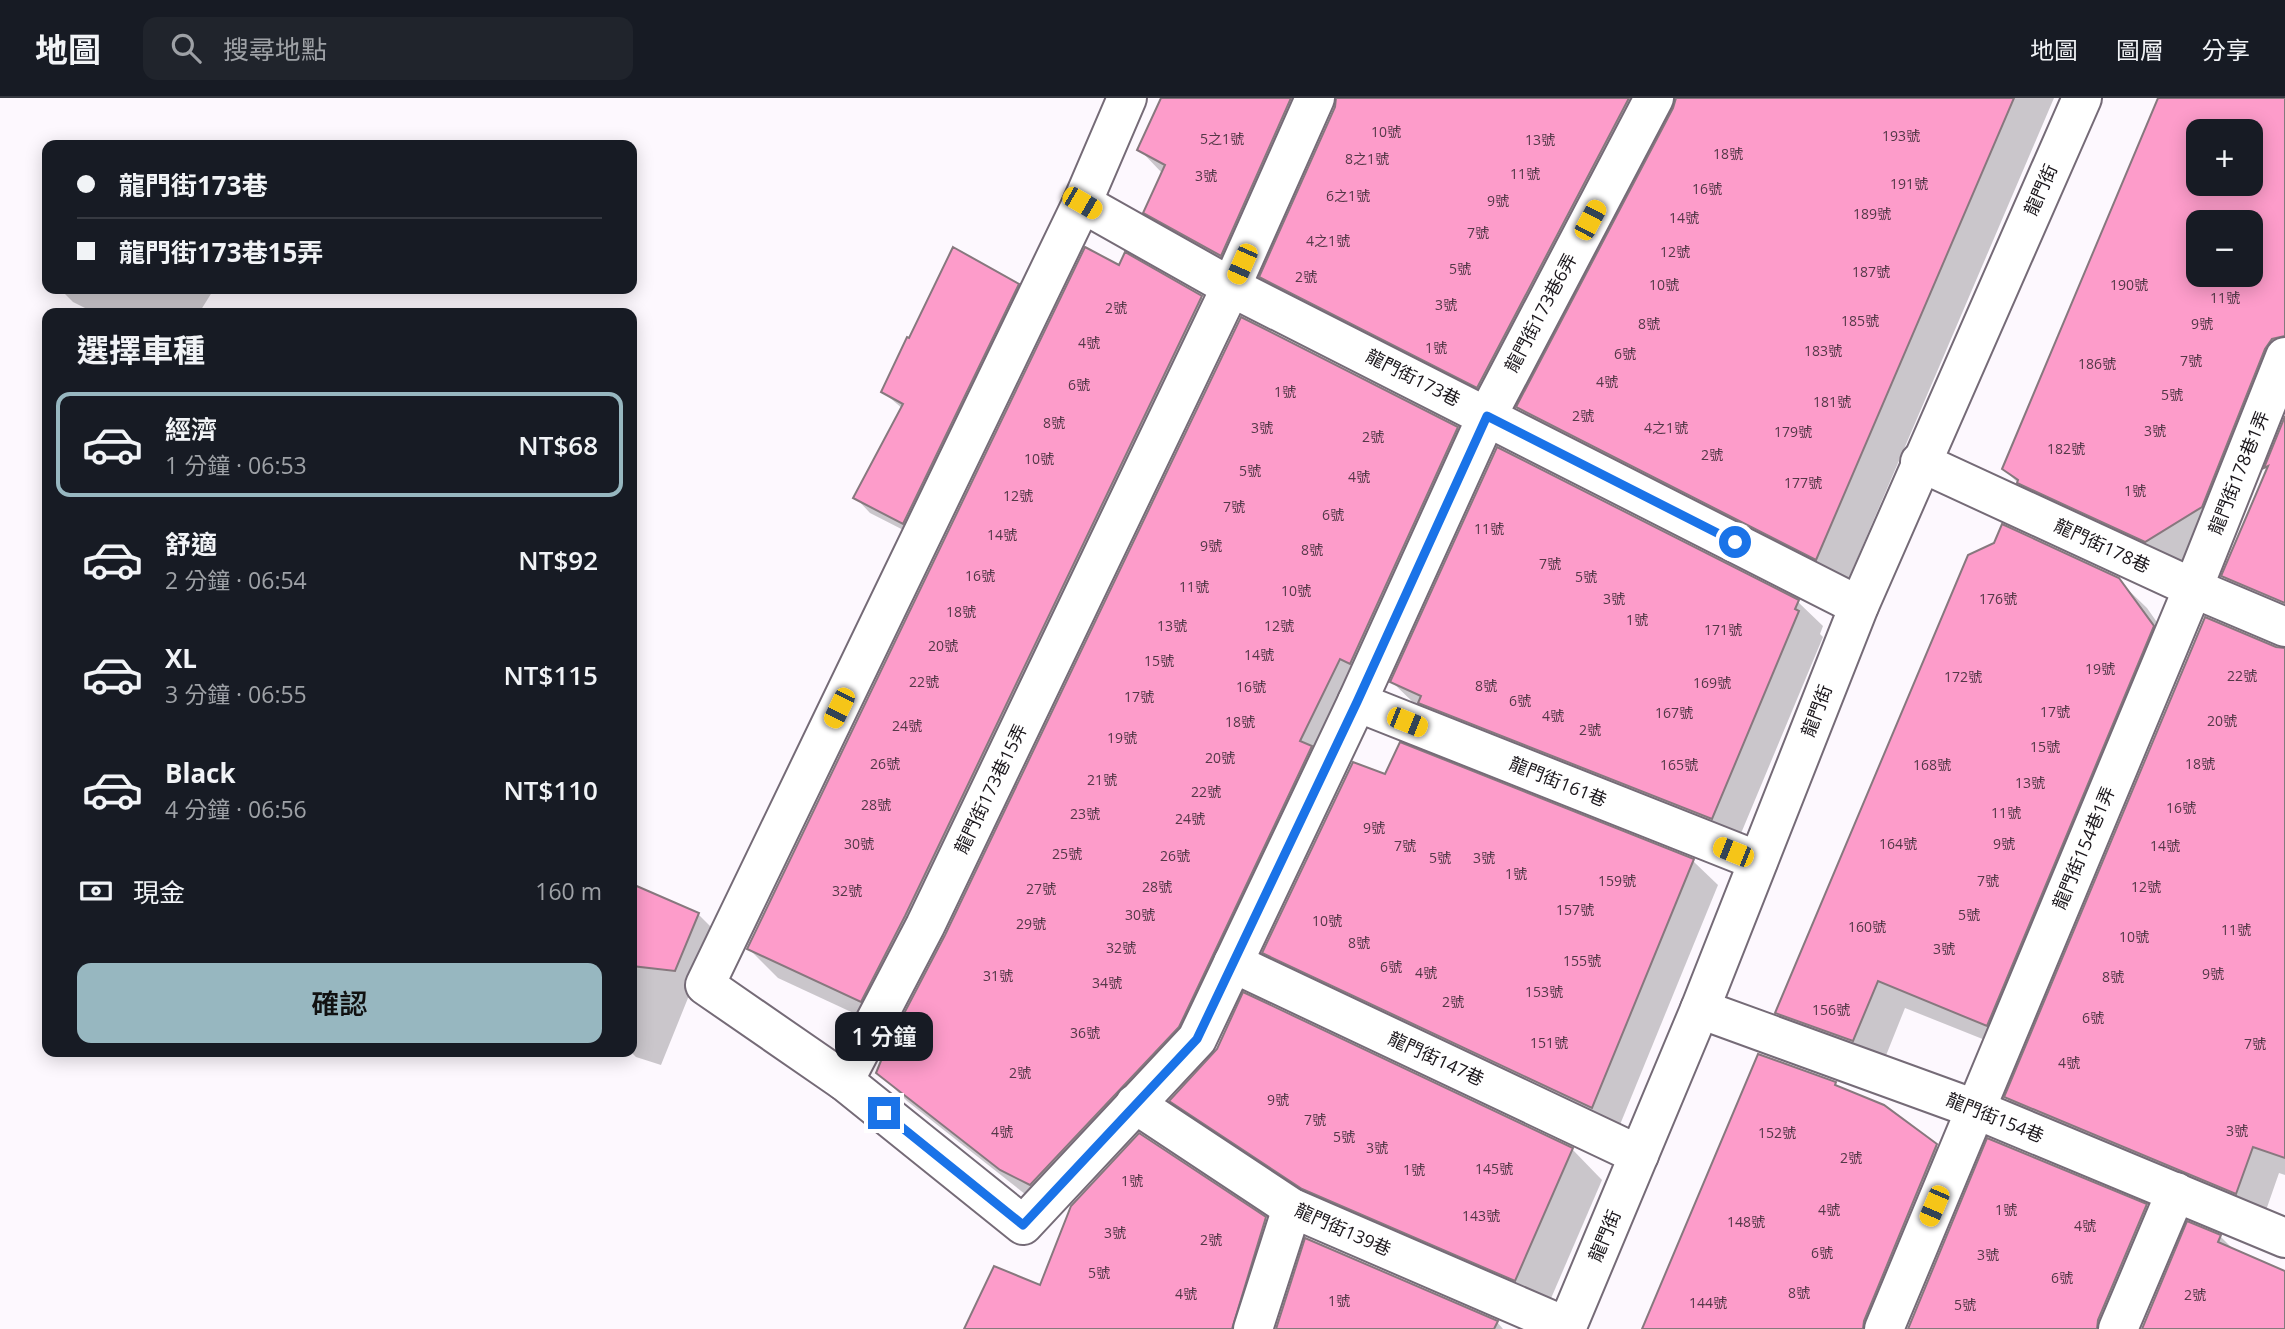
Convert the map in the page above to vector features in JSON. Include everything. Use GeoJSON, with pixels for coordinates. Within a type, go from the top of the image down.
{"type":"FeatureCollection","features":[{"type":"Feature","properties":{"kind":"street"},"geometry":{"type":"LineString","coordinates":[[844,1081],[705,985],[1082,203],[1127,98]]}},
{"type":"Feature","properties":{"kind":"street","name":"龍門街173巷15弄"},"geometry":{"type":"LineString","coordinates":[[844,1081],[925,926],[1231,287],[1315,98]]}},
{"type":"Feature","properties":{"kind":"street","name":"龍門街173巷6弄"},"geometry":{"type":"LineString","coordinates":[[844,1081],[1023,1225],[1197,1039],[1357,702],[1487,416],[1654,98]]}},
{"type":"Feature","properties":{"kind":"street","name":"龍門街"},"geometry":{"type":"LineString","coordinates":[[1567,1328],[1700,1009],[1859,606],[2082,98]]}},
{"type":"Feature","properties":{"kind":"street","name":"龍門街173巷"},"geometry":{"type":"LineString","coordinates":[[1082,203],[1231,287],[1859,606]]}},
{"type":"Feature","properties":{"kind":"street","name":"龍門街178巷1弄"},"geometry":{"type":"LineString","coordinates":[[2193,588],[2285,357]]}},
{"type":"Feature","properties":{"kind":"street","name":"龍門街178巷"},"geometry":{"type":"LineString","coordinates":[[1920,462],[2193,588],[2285,627]]}},
{"type":"Feature","properties":{"kind":"street","name":"龍門街154巷1弄"},"geometry":{"type":"LineString","coordinates":[[1884,1329],[2193,588]]}},
{"type":"Feature","properties":{"kind":"street","name":"龍門街161巷"},"geometry":{"type":"LineString","coordinates":[[1357,702],[1758,862]]}},
{"type":"Feature","properties":{"kind":"street","name":"龍門街147巷"},"geometry":{"type":"LineString","coordinates":[[1233,963],[1639,1154]]}},
{"type":"Feature","properties":{"kind":"street","name":"龍門街154巷"},"geometry":{"type":"LineString","coordinates":[[1700,1009],[1975,1108],[2285,1237]]}},
{"type":"Feature","properties":{"kind":"street","name":"龍門街139巷"},"geometry":{"type":"LineString","coordinates":[[1135,1104],[1292,1208],[1567,1328]]}},
{"type":"Feature","properties":{"kind":"street"},"geometry":{"type":"LineString","coordinates":[[2118,1329],[2176,1192]]}},
{"type":"Feature","properties":{"kind":"street"},"geometry":{"type":"LineString","coordinates":[[1253,1329],[1292,1208]]}},
{"type":"Feature","properties":{"kind":"building"},"geometry":{"type":"Polygon","coordinates":[[[1161,98],[1291,98],[1221,256],[1143,213],[1165,165],[1137,150],[1161,98]]]}},
{"type":"Feature","properties":{"kind":"building"},"geometry":{"type":"Polygon","coordinates":[[[1336,98],[1629,98],[1477,388],[1259,277],[1335,107],[1336,98]]]}},
{"type":"Feature","properties":{"kind":"building"},"geometry":{"type":"Polygon","coordinates":[[[1676,98],[2014,98],[1816,560],[1516,407],[1676,98]]]}},
{"type":"Feature","properties":{"kind":"building"},"geometry":{"type":"Polygon","coordinates":[[[2158,98],[2285,98],[2285,336],[2272,339],[2265,349],[2202,507],[2145,542],[2017,483],[2018,480],[2002,469],[2158,98]]]}},
{"type":"Feature","properties":{"kind":"building"},"geometry":{"type":"Polygon","coordinates":[[[953,247],[1019,284],[903,524],[853,498],[903,404],[881,392],[953,247]]]}},
{"type":"Feature","properties":{"kind":"building"},"geometry":{"type":"Polygon","coordinates":[[[1085,247],[1119,265],[1125,252],[1202,296],[905,916],[861,1002],[747,949],[1085,247]]]}},
{"type":"Feature","properties":{"kind":"building"},"geometry":{"type":"Polygon","coordinates":[[[1241,317],[1458,427],[1350,664],[1340,659],[1300,741],[1312,746],[1179,1027],[1030,1185],[1000,1170],[876,1073],[887,1046],[945,935],[1241,317]]]}},
{"type":"Feature","properties":{"kind":"building"},"geometry":{"type":"Polygon","coordinates":[[[2285,416],[2285,603],[2221,576],[2268,466],[2264,468],[2285,416]]]}},
{"type":"Feature","properties":{"kind":"building"},"geometry":{"type":"Polygon","coordinates":[[[1497,447],[1799,600],[1795,609],[1799,611],[1712,819],[1418,703],[1421,696],[1390,682],[1497,447]]]}},
{"type":"Feature","properties":{"kind":"building"},"geometry":{"type":"Polygon","coordinates":[[[2002,524],[2119,578],[2154,626],[1987,1026],[1878,981],[1853,1041],[1775,1013],[1968,555],[1994,543],[2002,524]]]}},
{"type":"Feature","properties":{"kind":"building"},"geometry":{"type":"Polygon","coordinates":[[[2205,617],[2276,647],[2285,648],[2285,1158],[2253,1147],[2236,1194],[2004,1097],[2205,617]]]}},
{"type":"Feature","properties":{"kind":"building"},"geometry":{"type":"Polygon","coordinates":[[[1400,742],[1694,859],[1592,1108],[1262,953],[1353,762],[1385,774],[1400,742]]]}},
{"type":"Feature","properties":{"kind":"building"},"geometry":{"type":"Polygon","coordinates":[[[637,886],[699,913],[675,971],[637,967],[637,886]]]}},
{"type":"Feature","properties":{"kind":"building"},"geometry":{"type":"Polygon","coordinates":[[[1243,992],[1573,1148],[1515,1281],[1302,1189],[1169,1101],[1217,1049],[1243,992]]]}},
{"type":"Feature","properties":{"kind":"building"},"geometry":{"type":"Polygon","coordinates":[[[1758,1054],[1836,1082],[1835,1085],[1884,1105],[1937,1144],[1863,1329],[1642,1329],[1758,1054]]]}},
{"type":"Feature","properties":{"kind":"building"},"geometry":{"type":"Polygon","coordinates":[[[1139,1133],[1266,1217],[1232,1329],[964,1329],[994,1266],[1040,1285],[1071,1206],[1139,1133]]]}},
{"type":"Feature","properties":{"kind":"building"},"geometry":{"type":"Polygon","coordinates":[[[1987,1138],[2147,1204],[2098,1320],[2097,1329],[1908,1329],[1987,1138]]]}},
{"type":"Feature","properties":{"kind":"building"},"geometry":{"type":"Polygon","coordinates":[[[2187,1221],[2221,1235],[2218,1242],[2285,1271],[2285,1329],[2142,1329],[2187,1221]]]}},
{"type":"Feature","properties":{"kind":"building"},"geometry":{"type":"Polygon","coordinates":[[[1305,1238],[1498,1321],[1494,1329],[1276,1329],[1305,1238]]]}},
{"type":"Feature","properties":{"kind":"route"},"geometry":{"type":"LineString","coordinates":[[884,1113],[1023,1225],[1197,1039],[1357,702],[1487,416],[1735,542]]}}]}
